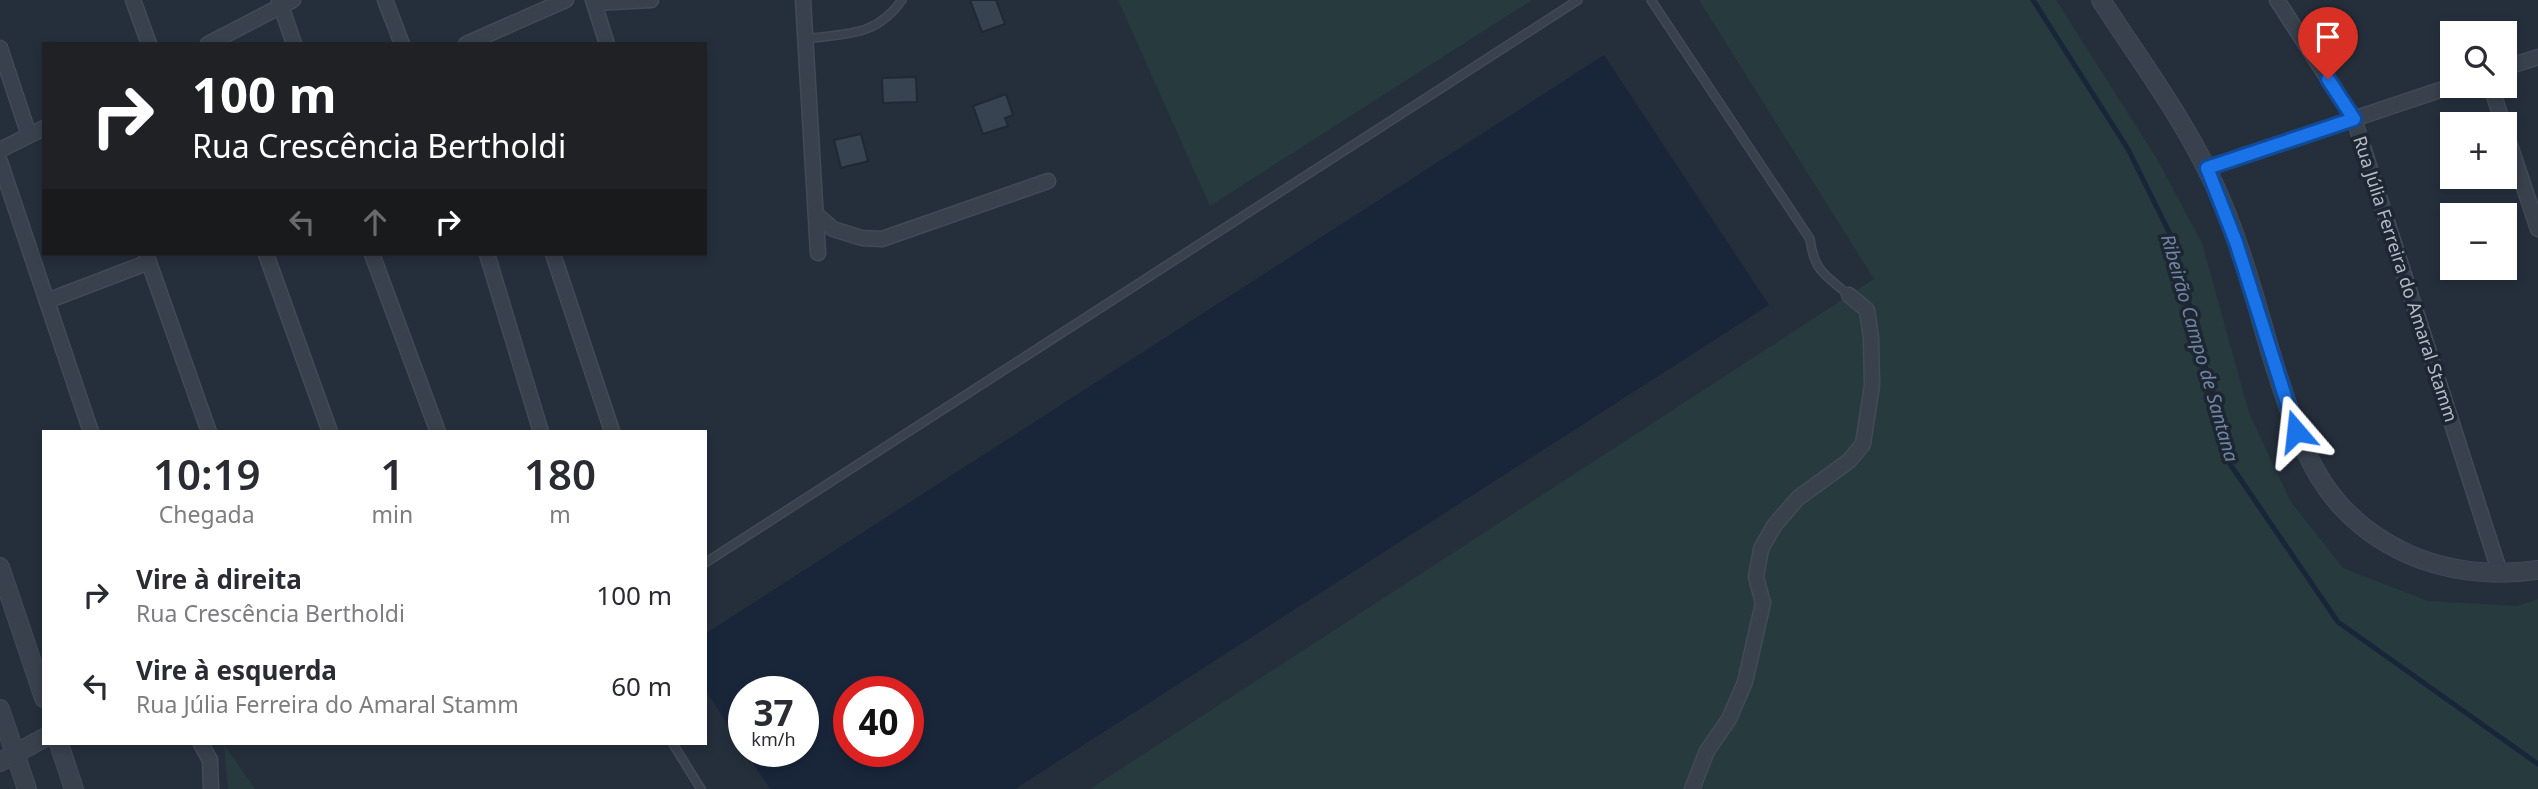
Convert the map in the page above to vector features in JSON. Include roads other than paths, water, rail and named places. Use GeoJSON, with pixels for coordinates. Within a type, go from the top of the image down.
{"type":"FeatureCollection","features":[{"type":"Feature","properties":{"kind":"street"},"geometry":{"type":"LineString","coordinates":[[132,0],[148,42]]}},
{"type":"Feature","properties":{"kind":"street"},"geometry":{"type":"LineString","coordinates":[[385,0],[401,42]]}},
{"type":"Feature","properties":{"kind":"street"},"geometry":{"type":"LineString","coordinates":[[471,42],[566,0]]}},
{"type":"Feature","properties":{"kind":"street"},"geometry":{"type":"LineString","coordinates":[[606,42],[593,2],[651,0]]}},
{"type":"Feature","properties":{"kind":"street"},"geometry":{"type":"LineString","coordinates":[[803,0],[818,253]]}},
{"type":"Feature","properties":{"kind":"street"},"geometry":{"type":"LineString","coordinates":[[2101,0],[2207,168],[2236,242],[2296,431],[2321,482],[2338,504],[2364,528],[2393,547],[2444,567],[2500,573],[2538,570]]}},
{"type":"Feature","properties":{"kind":"street","name":"Rua Júlia Ferreira do Amaral Stamm"},"geometry":{"type":"LineString","coordinates":[[2277,0],[2354,119],[2500,573]]}},
{"type":"Feature","properties":{"kind":"street"},"geometry":{"type":"LineString","coordinates":[[212,42],[284,2],[294,42]]}},
{"type":"Feature","properties":{"kind":"street"},"geometry":{"type":"LineString","coordinates":[[0,48],[29,135]]}},
{"type":"Feature","properties":{"kind":"street"},"geometry":{"type":"LineString","coordinates":[[2517,64],[2538,57]]}},
{"type":"Feature","properties":{"kind":"street"},"geometry":{"type":"LineString","coordinates":[[2207,168],[2440,90]]}},
{"type":"Feature","properties":{"kind":"street"},"geometry":{"type":"LineString","coordinates":[[0,150],[42,129]]}},
{"type":"Feature","properties":{"kind":"street"},"geometry":{"type":"LineString","coordinates":[[0,162],[90,430]]}},
{"type":"Feature","properties":{"kind":"street"},"geometry":{"type":"LineString","coordinates":[[2517,165],[2538,229]]}},
{"type":"Feature","properties":{"kind":"street"},"geometry":{"type":"LineString","coordinates":[[816,214],[833,229],[862,238],[882,239],[1048,181]]}},
{"type":"Feature","properties":{"kind":"street"},"geometry":{"type":"LineString","coordinates":[[267,256],[329,430]]}},
{"type":"Feature","properties":{"kind":"street"},"geometry":{"type":"LineString","coordinates":[[373,256],[437,430]]}},
{"type":"Feature","properties":{"kind":"street"},"geometry":{"type":"LineString","coordinates":[[488,256],[540,430]]}},
{"type":"Feature","properties":{"kind":"street"},"geometry":{"type":"LineString","coordinates":[[555,256],[612,430]]}},
{"type":"Feature","properties":{"kind":"street"},"geometry":{"type":"LineString","coordinates":[[47,301],[148,258],[208,430]]}},
{"type":"Feature","properties":{"kind":"street"},"geometry":{"type":"LineString","coordinates":[[1692,789],[1707,751],[1730,719],[1745,682],[1763,603],[1756,577],[1761,550],[1774,526],[1798,498],[1849,461],[1863,444],[1872,385],[1871,338],[1867,310],[1849,295]]}},
{"type":"Feature","properties":{"kind":"street"},"geometry":{"type":"LineString","coordinates":[[0,568],[42,692]]}},
{"type":"Feature","properties":{"kind":"street"},"geometry":{"type":"LineString","coordinates":[[0,709],[8,758],[27,789]]}},
{"type":"Feature","properties":{"kind":"street"},"geometry":{"type":"LineString","coordinates":[[8,758],[42,739]]}},
{"type":"Feature","properties":{"kind":"street"},"geometry":{"type":"LineString","coordinates":[[59,745],[74,789]]}},
{"type":"Feature","properties":{"kind":"street"},"geometry":{"type":"LineString","coordinates":[[202,745],[210,760],[211,789]]}},
{"type":"Feature","properties":{"kind":"lane"},"geometry":{"type":"LineString","coordinates":[[806,39],[864,30],[884,21],[902,0]]}},
{"type":"Feature","properties":{"kind":"lane"},"geometry":{"type":"LineString","coordinates":[[707,562],[1578,0]]}},
{"type":"Feature","properties":{"kind":"lane"},"geometry":{"type":"LineString","coordinates":[[1651,0],[1810,239],[1812,258],[1818,269],[1849,295]]}},
{"type":"Feature","properties":{"kind":"lane"},"geometry":{"type":"LineString","coordinates":[[674,745],[701,789]]}},
{"type":"Feature","properties":{"kind":"water"},"geometry":{"type":"Polygon","coordinates":[[[1604,55],[1769,305],[1015,789],[770,789],[756,767],[819,767],[819,676],[728,676],[728,725],[707,693],[707,633],[1604,55]]]}},
{"type":"Feature","properties":{"kind":"waterway","name":"Ribeirão Campo de Santana"},"geometry":{"type":"LineString","coordinates":[[2033,0],[2128,149],[2173,240],[2230,464],[2338,622],[2538,764]]}}]}
